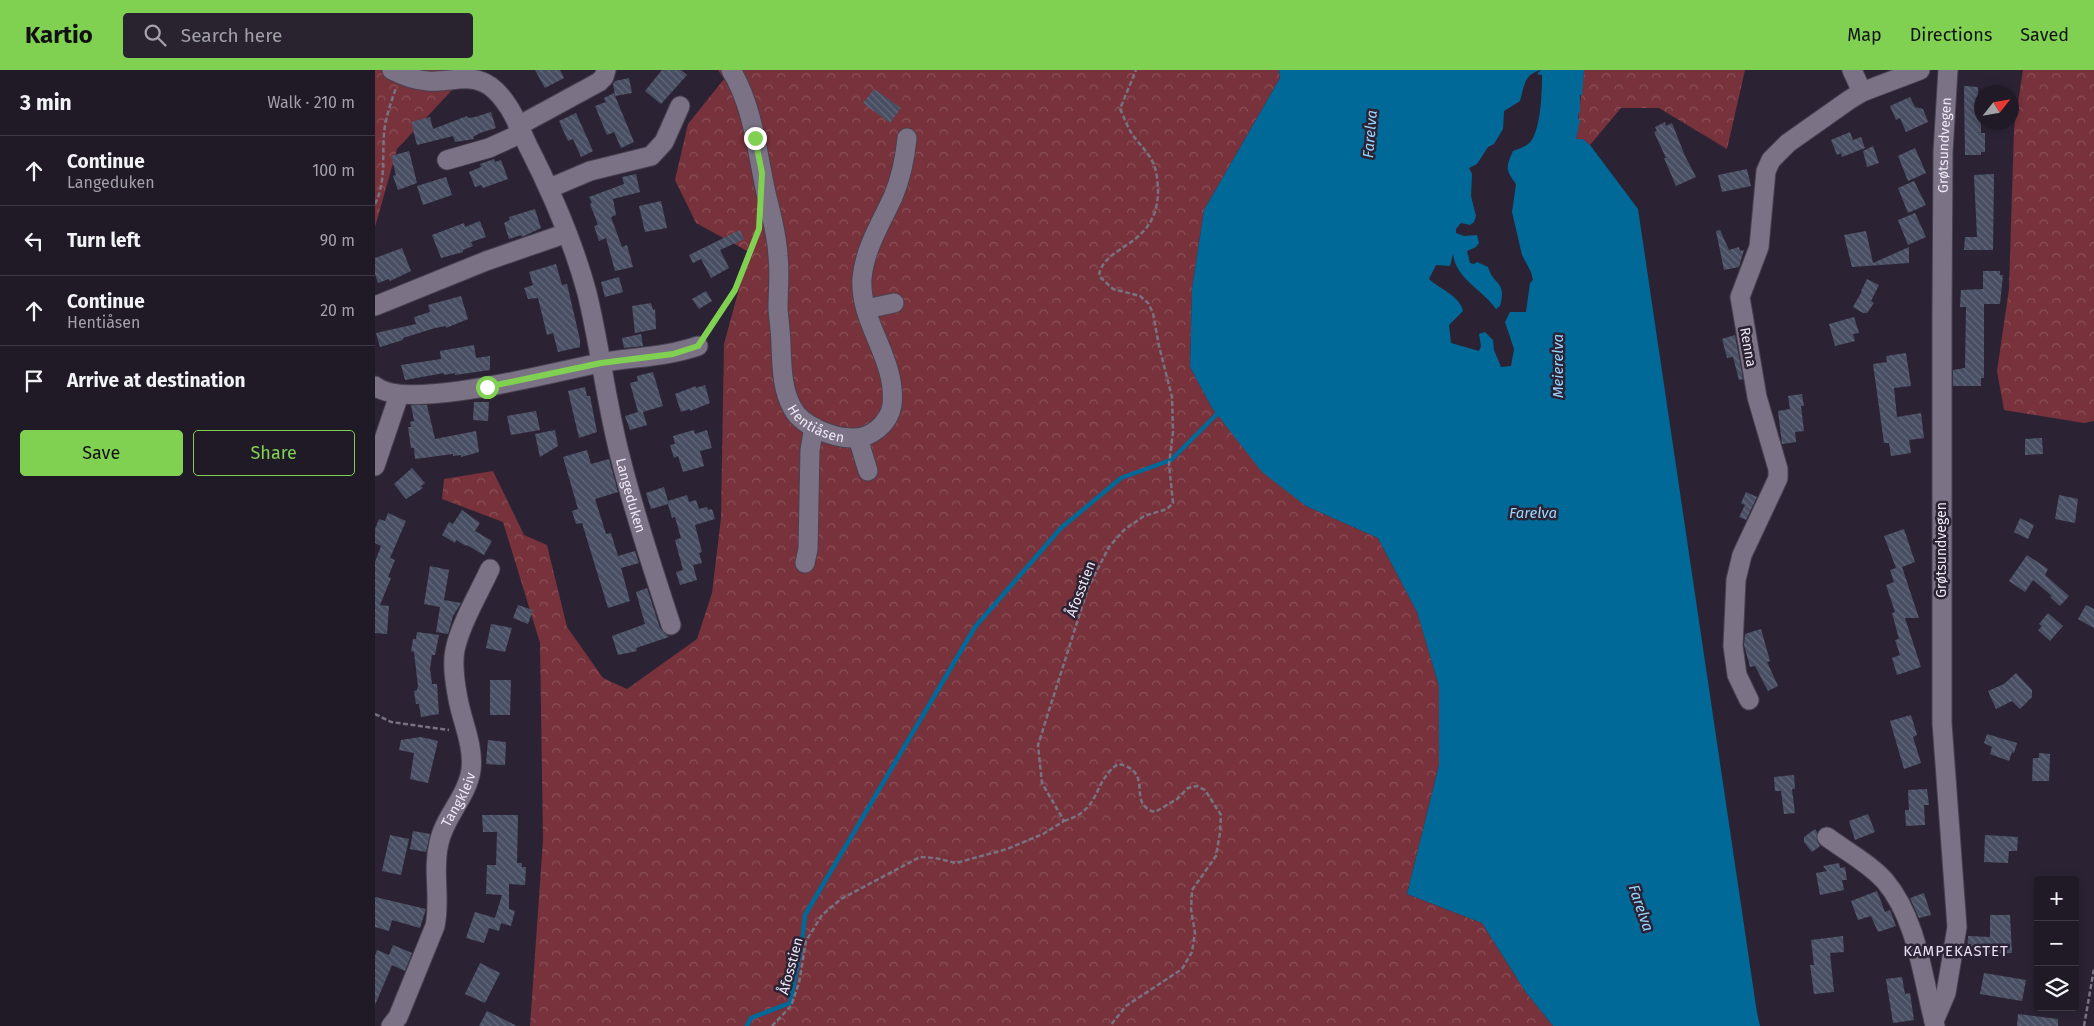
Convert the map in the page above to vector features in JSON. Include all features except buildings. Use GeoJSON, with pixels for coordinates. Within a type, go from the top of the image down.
{"type":"FeatureCollection","features":[{"type":"Feature","properties":{"kind":"street"},"geometry":{"type":"LineString","coordinates":[[447,160],[489,148],[599,82],[604,77],[606,70]]}},
{"type":"Feature","properties":{"kind":"street","name":"Hentiåsen"},"geometry":{"type":"LineString","coordinates":[[731,70],[744,101],[755,138],[775,230],[779,257],[778,309],[784,385],[794,410],[801,419],[814,427],[835,435],[858,438],[869,435],[886,420],[891,407],[889,374],[885,357],[871,329],[862,279],[865,260],[875,233],[900,179],[907,138]]}},
{"type":"Feature","properties":{"kind":"street"},"geometry":{"type":"LineString","coordinates":[[1853,70],[1862,92]]}},
{"type":"Feature","properties":{"kind":"street","name":"Renna"},"geometry":{"type":"LineString","coordinates":[[1749,700],[1737,675],[1733,646],[1736,580],[1742,555],[1773,489],[1778,468],[1757,397],[1740,297],[1742,287],[1755,262],[1759,247],[1763,223],[1765,182],[1769,164],[1788,143],[1862,92],[1920,70]]}},
{"type":"Feature","properties":{"kind":"street","name":"Grøtsundvegen"},"geometry":{"type":"LineString","coordinates":[[1935,1024],[1946,993],[1957,927],[1942,723],[1943,152],[1948,70]]}},
{"type":"Feature","properties":{"kind":"street","name":"Langeduken"},"geometry":{"type":"LineString","coordinates":[[396,72],[428,81],[481,75],[499,94],[550,188],[587,292],[619,454],[671,625]]}},
{"type":"Feature","properties":{"kind":"street"},"geometry":{"type":"LineString","coordinates":[[550,188],[590,171],[651,156],[664,142],[680,106]]}},
{"type":"Feature","properties":{"kind":"street"},"geometry":{"type":"LineString","coordinates":[[375,306],[486,261],[567,233]]}},
{"type":"Feature","properties":{"kind":"street"},"geometry":{"type":"LineString","coordinates":[[866,309],[895,303]]}},
{"type":"Feature","properties":{"kind":"street"},"geometry":{"type":"LineString","coordinates":[[375,386],[381,390],[399,395],[487,387],[601,363],[661,356],[698,346]]}},
{"type":"Feature","properties":{"kind":"street"},"geometry":{"type":"LineString","coordinates":[[375,466],[399,395]]}},
{"type":"Feature","properties":{"kind":"street"},"geometry":{"type":"LineString","coordinates":[[805,563],[809,540],[810,450],[814,427]]}},
{"type":"Feature","properties":{"kind":"street"},"geometry":{"type":"LineString","coordinates":[[858,438],[868,471]]}},
{"type":"Feature","properties":{"kind":"street","name":"Tangkleiv"},"geometry":{"type":"LineString","coordinates":[[391,1026],[398,1017],[435,926],[438,911],[436,872],[439,843],[442,831],[468,780],[471,770],[471,758],[455,678],[455,651],[462,628],[489,569]]}},
{"type":"Feature","properties":{"kind":"street"},"geometry":{"type":"LineString","coordinates":[[1827,837],[1878,874],[1895,896],[1912,930],[1917,946],[1935,1024]]}},
{"type":"Feature","properties":{"kind":"path","name":"Åfosstien"},"geometry":{"type":"LineString","coordinates":[[772,1026],[791,1006],[799,983],[806,941],[822,915],[841,898],[919,856],[956,863],[1007,849],[1043,834],[1064,821],[1042,783],[1038,745],[1088,588],[1109,547],[1125,530],[1144,516],[1167,509],[1173,503],[1169,464],[1173,432],[1172,397],[1159,346],[1153,312],[1148,303],[1140,296],[1113,289],[1099,276],[1100,267],[1105,261],[1140,236],[1151,222],[1158,206],[1158,185],[1154,164],[1131,133],[1120,109],[1136,70]]}},
{"type":"Feature","properties":{"kind":"path"},"geometry":{"type":"LineString","coordinates":[[375,204],[381,192],[384,170],[384,132],[396,72]]}},
{"type":"Feature","properties":{"kind":"path"},"geometry":{"type":"LineString","coordinates":[[698,346],[735,290],[759,229]]}},
{"type":"Feature","properties":{"kind":"path"},"geometry":{"type":"LineString","coordinates":[[375,714],[391,722],[459,731],[465,730]]}},
{"type":"Feature","properties":{"kind":"path"},"geometry":{"type":"LineString","coordinates":[[1064,821],[1078,817],[1087,810],[1096,797],[1104,778],[1118,764],[1128,766],[1136,774],[1140,786],[1141,804],[1145,809],[1155,812],[1177,799],[1188,788],[1197,786],[1205,790],[1221,815],[1216,856],[1192,890],[1191,909],[1195,932],[1192,952],[1182,969],[1126,1006],[1110,1026]]}},
{"type":"Feature","properties":{"kind":"path"},"geometry":{"type":"LineString","coordinates":[[2084,1026],[2094,969]]}},
{"type":"Feature","properties":{"kind":"green space"},"geometry":{"type":"Polygon","coordinates":[[[375,70],[480,70],[453,89],[397,149],[375,227],[375,70]]]}},
{"type":"Feature","properties":{"kind":"green space"},"geometry":{"type":"Polygon","coordinates":[[[718,70],[1279,70],[1280,78],[1204,210],[1192,289],[1190,367],[1212,408],[1228,427],[1306,506],[1378,538],[1417,612],[1439,686],[1439,765],[1407,894],[1482,923],[1525,991],[1553,1026],[530,1026],[543,840],[540,643],[503,522],[442,499],[444,479],[493,471],[524,535],[547,545],[567,627],[603,678],[627,689],[697,639],[712,593],[721,518],[724,344],[749,252],[696,223],[675,180],[688,124],[724,79],[718,70]]]}},
{"type":"Feature","properties":{"kind":"green space"},"geometry":{"type":"Polygon","coordinates":[[[1584,70],[1745,70],[1727,149],[1659,108],[1621,108],[1590,145],[1583,139],[1576,139],[1584,70]]]}},
{"type":"Feature","properties":{"kind":"green space"},"geometry":{"type":"Polygon","coordinates":[[[2023,70],[2094,70],[2094,421],[2084,423],[2004,410],[1997,371],[2009,289],[2014,130],[2019,130],[2019,96],[2023,70]]]}},
{"type":"Feature","properties":{"kind":"water","name":"Farelva"},"geometry":{"type":"Polygon","coordinates":[[[1279,70],[1541,70],[1584,70],[1578,119],[1580,120],[1576,139],[1583,139],[1590,145],[1638,209],[1760,1026],[1553,1026],[1525,991],[1482,923],[1407,894],[1439,765],[1439,686],[1417,612],[1378,538],[1306,506],[1262,472],[1212,408],[1190,367],[1192,289],[1204,210],[1280,78],[1279,70]],[[1541,70],[1531,74],[1528,78],[1520,101],[1504,111],[1503,129],[1494,144],[1488,147],[1477,164],[1469,168],[1472,174],[1471,196],[1476,216],[1474,222],[1470,225],[1461,223],[1456,229],[1456,233],[1464,236],[1477,235],[1479,243],[1476,247],[1467,251],[1470,263],[1474,264],[1477,262],[1488,267],[1501,288],[1502,298],[1500,306],[1496,309],[1464,277],[1455,263],[1453,254],[1450,266],[1436,265],[1429,279],[1454,297],[1463,311],[1449,325],[1451,343],[1479,351],[1481,346],[1479,334],[1485,332],[1493,340],[1494,350],[1501,367],[1511,366],[1514,349],[1505,322],[1510,312],[1526,312],[1530,283],[1533,280],[1522,255],[1512,212],[1516,184],[1508,168],[1513,151],[1529,143],[1536,131],[1542,82],[1542,75],[1537,74],[1541,70]]]}},
{"type":"Feature","properties":{"kind":"waterway"},"geometry":{"type":"LineString","coordinates":[[747,1026],[751,1018],[790,1003],[802,943],[805,915],[975,627],[1061,528],[1121,478],[1171,460],[1217,414]]}},
{"type":"Feature","properties":{"kind":"district","name":"KAMPEKASTET"},"geometry":{"type":"Point","coordinates":[1956,951]}},
{"type":"Feature","properties":{"kind":"route"},"geometry":{"type":"LineString","coordinates":[[487,387],[601,363],[673,354],[698,346],[735,290],[759,229],[762,173],[755,138]]}},
{"type":"Feature","properties":{"kind":"water label","name":"Meierelva"},"geometry":{"type":"Point","coordinates":[1558,366]}}]}
